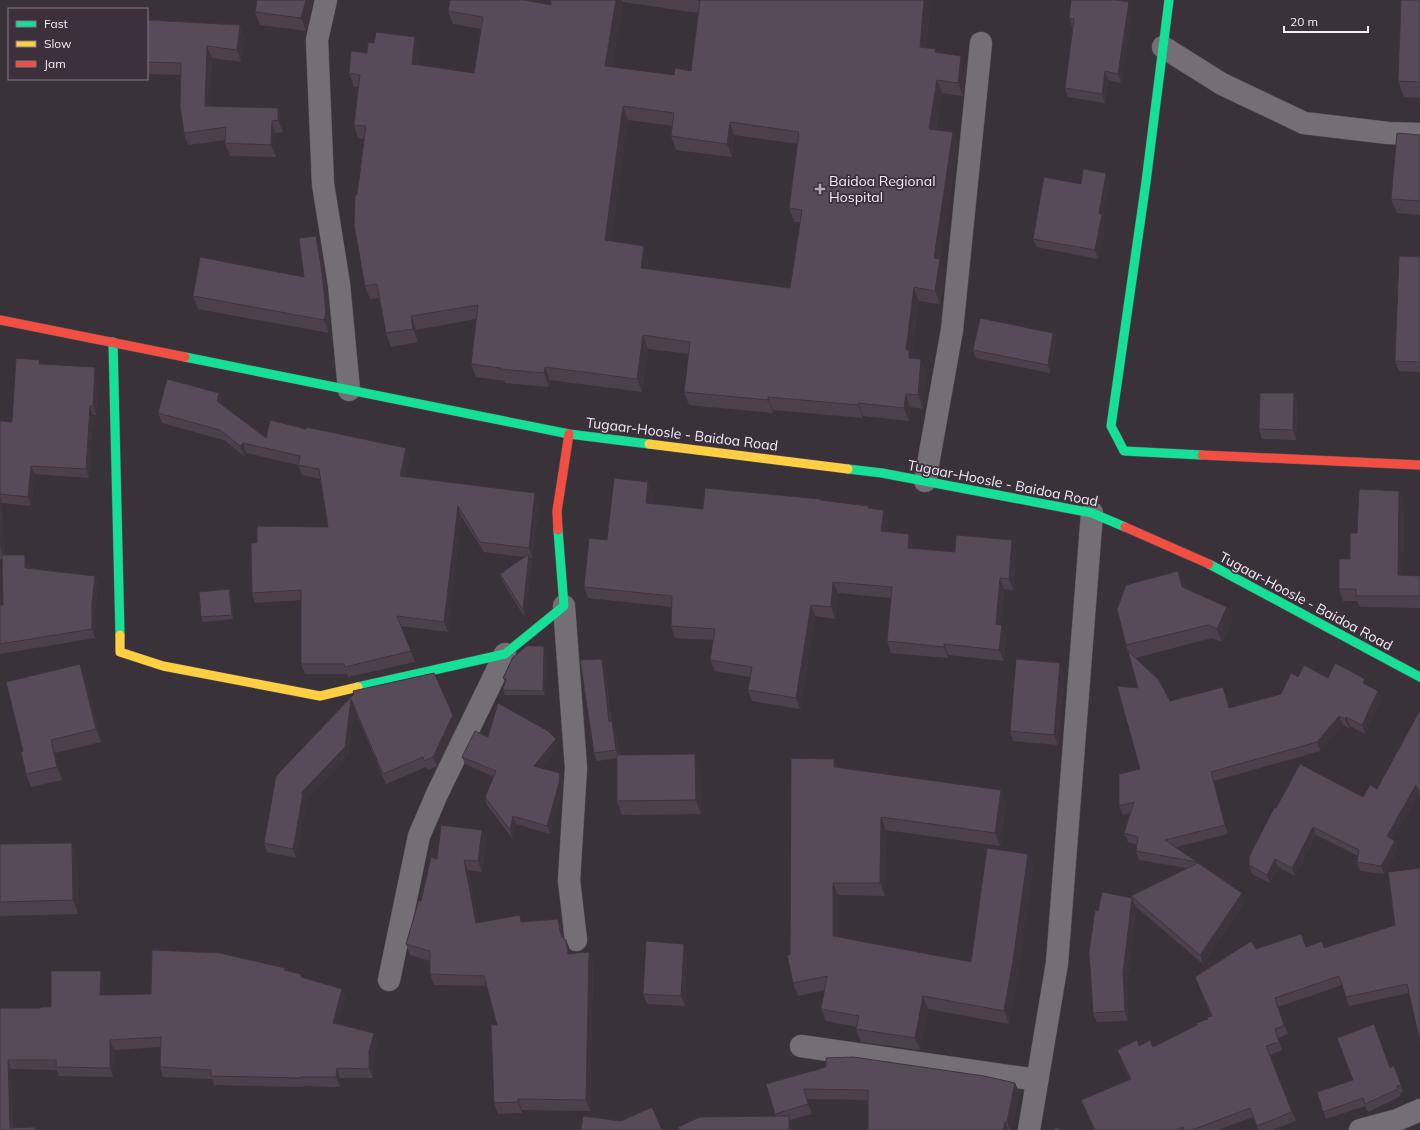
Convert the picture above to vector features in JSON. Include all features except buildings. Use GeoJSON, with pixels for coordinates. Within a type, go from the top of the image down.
{"type":"FeatureCollection","features":[{"type":"Feature","properties":{"kind":"street"},"geometry":{"type":"LineString","coordinates":[[326,0],[317,40],[323,184],[339,284],[349,390]]}},
{"type":"Feature","properties":{"kind":"street"},"geometry":{"type":"LineString","coordinates":[[1169,0],[1146,182],[1111,426],[1124,451],[1420,465]]}},
{"type":"Feature","properties":{"kind":"street"},"geometry":{"type":"LineString","coordinates":[[925,481],[952,330],[980,44]]}},
{"type":"Feature","properties":{"kind":"street"},"geometry":{"type":"LineString","coordinates":[[1163,47],[1222,84],[1304,123],[1388,134],[1420,134]]}},
{"type":"Feature","properties":{"kind":"street","name":"Tugaar-Hoosle - Baidoa Road"},"geometry":{"type":"LineString","coordinates":[[0,320],[569,434],[882,473],[1092,513],[1200,559],[1420,677]]}},
{"type":"Feature","properties":{"kind":"street"},"geometry":{"type":"LineString","coordinates":[[113,342],[120,652],[163,666],[320,696],[505,654]]}},
{"type":"Feature","properties":{"kind":"street"},"geometry":{"type":"LineString","coordinates":[[569,434],[557,511],[576,768],[569,880],[576,940]]}},
{"type":"Feature","properties":{"kind":"street"},"geometry":{"type":"LineString","coordinates":[[1029,1130],[1057,963],[1092,513]]}},
{"type":"Feature","properties":{"kind":"street"},"geometry":{"type":"LineString","coordinates":[[389,980],[419,836],[437,794],[505,654],[564,606]]}},
{"type":"Feature","properties":{"kind":"street"},"geometry":{"type":"LineString","coordinates":[[800,1046],[1037,1080]]}},
{"type":"Feature","properties":{"kind":"street"},"geometry":{"type":"LineString","coordinates":[[1360,1130],[1397,1120],[1420,1110]]}},
{"type":"Feature","properties":{"kind":"traffic: fast"},"geometry":{"type":"LineString","coordinates":[[1169,0],[1146,182],[1111,426],[1124,451],[1202,455]]}},
{"type":"Feature","properties":{"kind":"traffic: fast"},"geometry":{"type":"LineString","coordinates":[[113,342],[120,635]]}},
{"type":"Feature","properties":{"kind":"traffic: fast"},"geometry":{"type":"LineString","coordinates":[[185,357],[569,434],[649,444]]}},
{"type":"Feature","properties":{"kind":"traffic: fast"},"geometry":{"type":"LineString","coordinates":[[848,469],[882,473],[1092,513],[1125,527]]}},
{"type":"Feature","properties":{"kind":"traffic: fast"},"geometry":{"type":"LineString","coordinates":[[358,687],[505,654],[564,606],[558,530]]}},
{"type":"Feature","properties":{"kind":"traffic: fast"},"geometry":{"type":"LineString","coordinates":[[1209,564],[1420,677]]}},
{"type":"Feature","properties":{"kind":"traffic: slow"},"geometry":{"type":"LineString","coordinates":[[649,444],[848,469]]}},
{"type":"Feature","properties":{"kind":"traffic: slow"},"geometry":{"type":"LineString","coordinates":[[120,635],[120,652],[163,666],[320,696],[358,687]]}},
{"type":"Feature","properties":{"kind":"traffic: jam"},"geometry":{"type":"LineString","coordinates":[[0,320],[185,357]]}},
{"type":"Feature","properties":{"kind":"traffic: jam"},"geometry":{"type":"LineString","coordinates":[[558,530],[557,511],[569,434]]}},
{"type":"Feature","properties":{"kind":"traffic: jam"},"geometry":{"type":"LineString","coordinates":[[1202,455],[1420,465]]}},
{"type":"Feature","properties":{"kind":"traffic: jam"},"geometry":{"type":"LineString","coordinates":[[1125,527],[1209,564]]}},
{"type":"Feature","properties":{"kind":"place","name":"Baidoa Regional Hospital"},"geometry":{"type":"Point","coordinates":[820,189]}}]}
